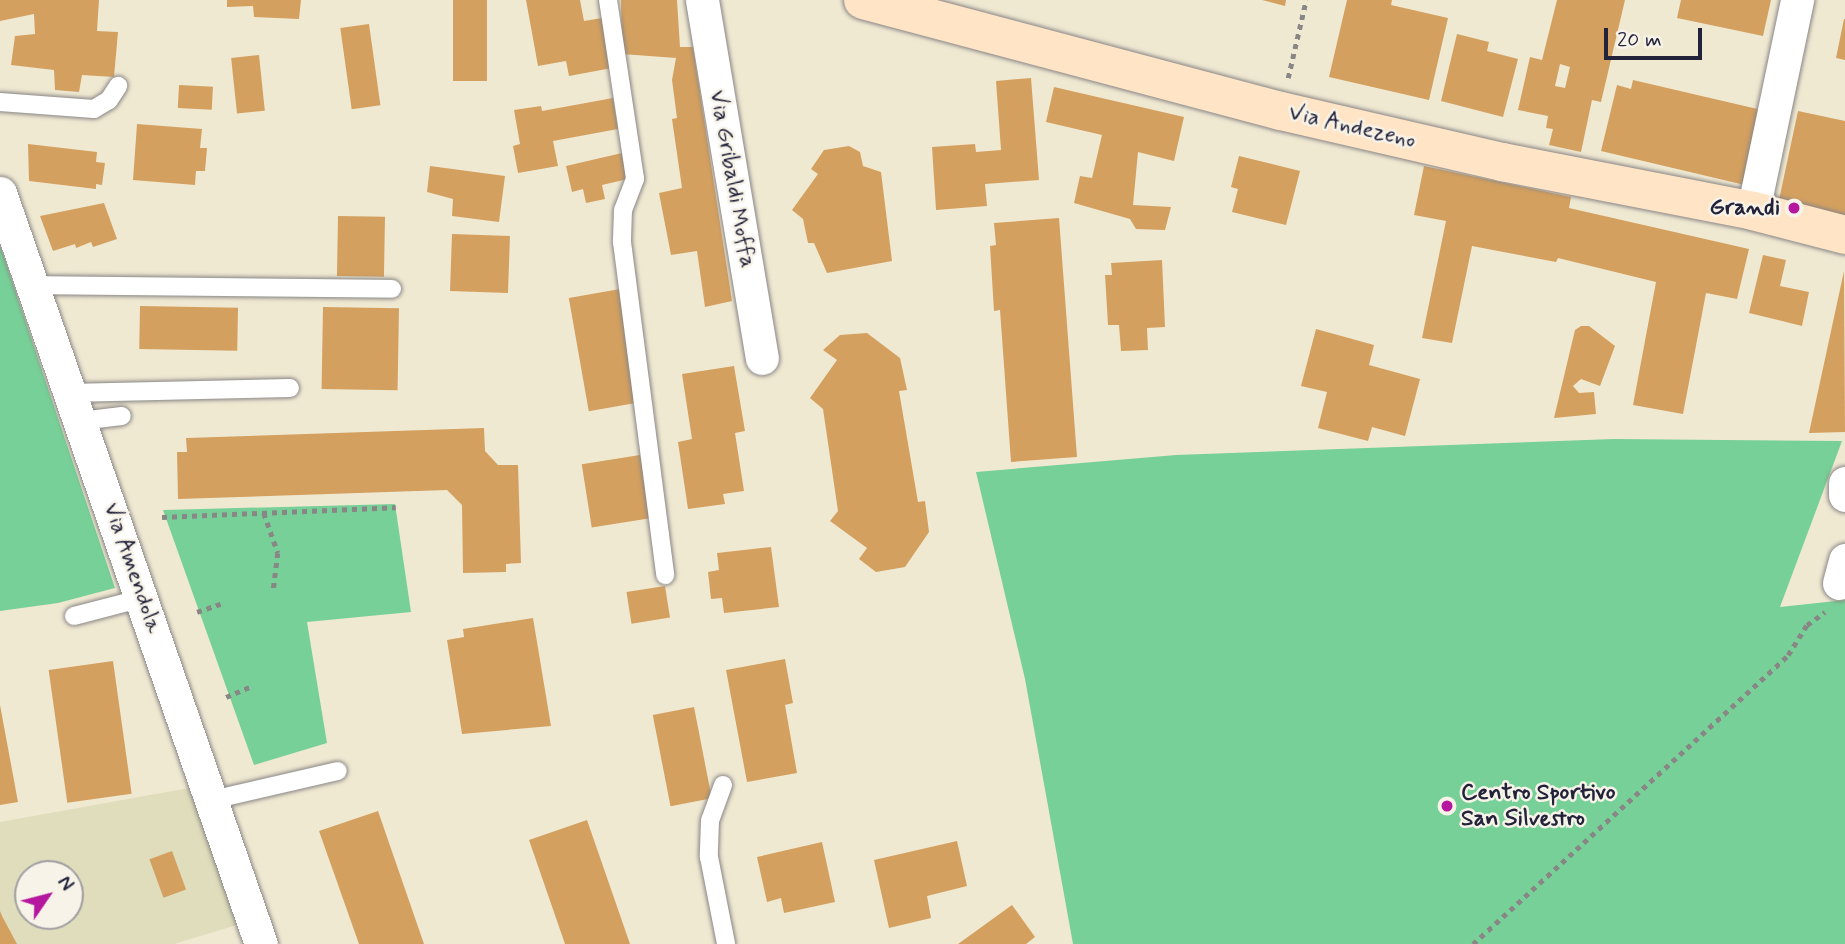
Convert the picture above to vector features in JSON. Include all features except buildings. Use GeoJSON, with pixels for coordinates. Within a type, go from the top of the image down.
{"type":"FeatureCollection","features":[{"type":"Feature","properties":{"kind":"main road","name":"Via Andezeno"},"geometry":{"type":"LineString","coordinates":[[863,0],[1281,111],[1502,162],[1753,211],[1845,235]]}},
{"type":"Feature","properties":{"kind":"street","name":"Via Gribaldi Moffa"},"geometry":{"type":"LineString","coordinates":[[702,0],[762,358]]}},
{"type":"Feature","properties":{"kind":"street"},"geometry":{"type":"LineString","coordinates":[[1753,211],[1797,0]]}},
{"type":"Feature","properties":{"kind":"street","name":"Via Amendola"},"geometry":{"type":"LineString","coordinates":[[0,193],[143,598],[261,944]]}},
{"type":"Feature","properties":{"kind":"street"},"geometry":{"type":"LineString","coordinates":[[1845,483],[1845,495]]}},
{"type":"Feature","properties":{"kind":"lane"},"geometry":{"type":"LineString","coordinates":[[608,0],[635,178],[623,210],[622,242],[666,575]]}},
{"type":"Feature","properties":{"kind":"lane"},"geometry":{"type":"LineString","coordinates":[[0,102],[94,109],[109,100],[118,86]]}},
{"type":"Feature","properties":{"kind":"lane"},"geometry":{"type":"LineString","coordinates":[[31,285],[392,289]]}},
{"type":"Feature","properties":{"kind":"lane"},"geometry":{"type":"LineString","coordinates":[[74,407],[290,388]]}},
{"type":"Feature","properties":{"kind":"lane"},"geometry":{"type":"LineString","coordinates":[[74,407],[122,416]]}},
{"type":"Feature","properties":{"kind":"lane"},"geometry":{"type":"LineString","coordinates":[[74,615],[143,598]]}},
{"type":"Feature","properties":{"kind":"lane"},"geometry":{"type":"LineString","coordinates":[[212,800],[338,771]]}},
{"type":"Feature","properties":{"kind":"lane"},"geometry":{"type":"LineString","coordinates":[[723,785],[710,820],[709,857],[726,944]]}},
{"type":"Feature","properties":{"kind":"path"},"geometry":{"type":"LineString","coordinates":[[1281,111],[1306,0]]}},
{"type":"Feature","properties":{"kind":"path"},"geometry":{"type":"LineString","coordinates":[[162,517],[396,507]]}},
{"type":"Feature","properties":{"kind":"path"},"geometry":{"type":"LineString","coordinates":[[264,513],[278,553],[273,591]]}},
{"type":"Feature","properties":{"kind":"path"},"geometry":{"type":"LineString","coordinates":[[1473,944],[1788,655],[1807,625],[1840,584]]}},
{"type":"Feature","properties":{"kind":"path"},"geometry":{"type":"LineString","coordinates":[[197,612],[223,603]]}},
{"type":"Feature","properties":{"kind":"path"},"geometry":{"type":"LineString","coordinates":[[226,697],[252,686]]}},
{"type":"Feature","properties":{"kind":"shaded area"},"geometry":{"type":"Polygon","coordinates":[[[189,788],[240,924],[174,944],[0,944],[0,822],[189,788]]]}},
{"type":"Feature","properties":{"kind":"green space"},"geometry":{"type":"Polygon","coordinates":[[[0,245],[115,588],[58,603],[0,611],[0,245]]]}},
{"type":"Feature","properties":{"kind":"green space","name":"Centro Sportivo San Silvestro"},"geometry":{"type":"Polygon","coordinates":[[[1614,439],[1842,441],[1780,607],[1845,600],[1845,944],[1073,944],[1025,679],[976,472],[1176,455],[1614,439]]]}},
{"type":"Feature","properties":{"kind":"green space"},"geometry":{"type":"Polygon","coordinates":[[[395,504],[411,612],[307,622],[327,743],[254,765],[163,510],[395,504]]]}},
{"type":"Feature","properties":{"kind":"place","name":"Grandi"},"geometry":{"type":"Point","coordinates":[1794,208]}},
{"type":"Feature","properties":{"kind":"place","name":"Centro Sportivo San Silvestro"},"geometry":{"type":"Point","coordinates":[1447,806]}}]}
